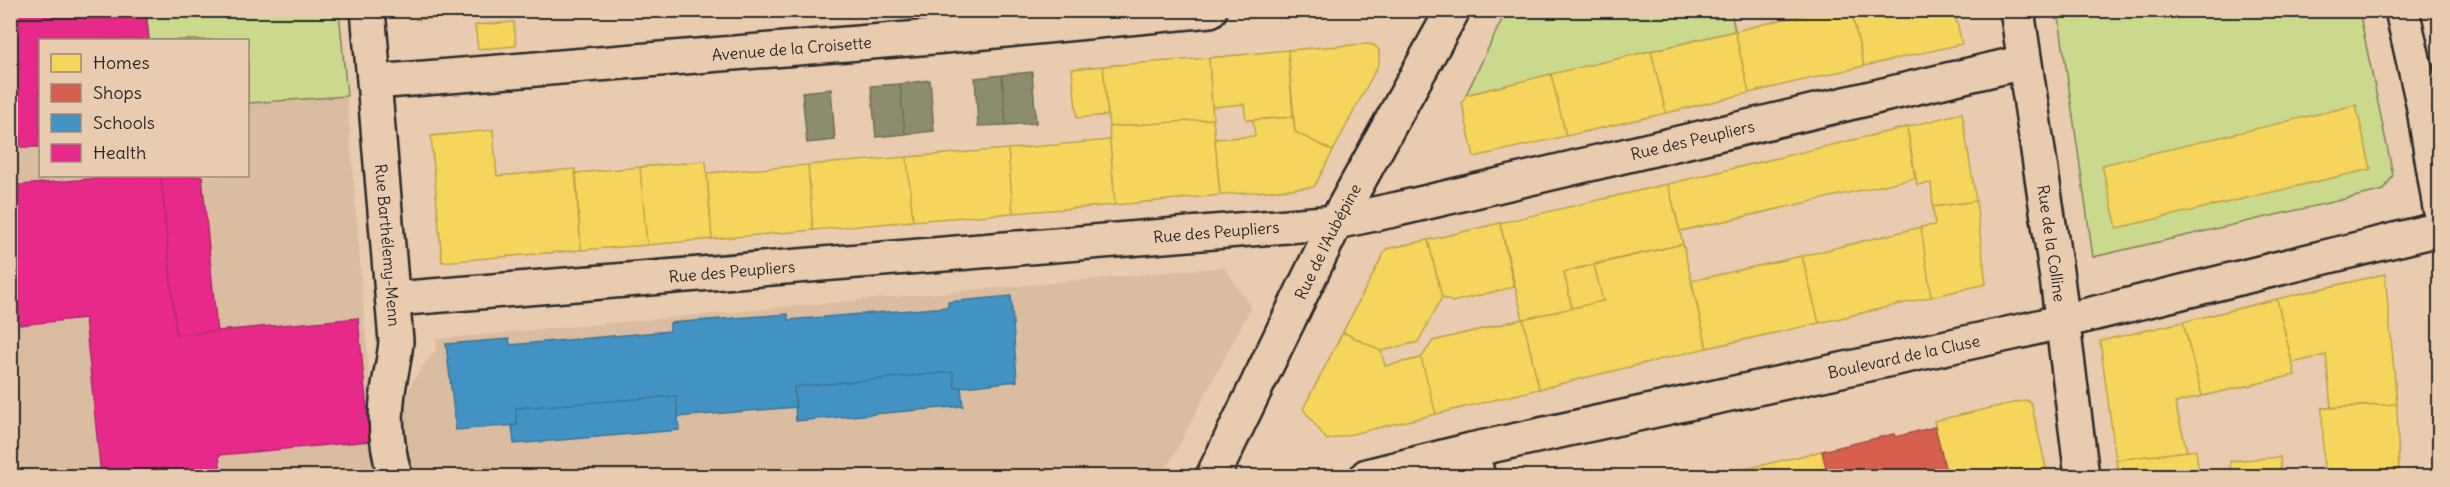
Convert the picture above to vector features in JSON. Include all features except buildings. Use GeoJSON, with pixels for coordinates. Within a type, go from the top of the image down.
{"type":"FeatureCollection","features":[{"type":"Feature","properties":{"kind":"street","name":"Rue Barthélemy-Menn"},"geometry":{"type":"LineString","coordinates":[[368,10],[394,299],[396,341],[386,417],[389,455],[395,477]]}},
{"type":"Feature","properties":{"kind":"street","name":"Avenue de la Croisette"},"geometry":{"type":"LineString","coordinates":[[375,82],[945,36],[1210,10]]}},
{"type":"Feature","properties":{"kind":"street","name":"Rue de l'Aubépine"},"geometry":{"type":"LineString","coordinates":[[1213,477],[1336,222],[1452,10]]}},
{"type":"Feature","properties":{"kind":"street","name":"Rue de la Colline"},"geometry":{"type":"LineString","coordinates":[[2017,10],[2082,477]]}},
{"type":"Feature","properties":{"kind":"street"},"geometry":{"type":"LineString","coordinates":[[2402,10],[2423,103],[2439,208]]}},
{"type":"Feature","properties":{"kind":"street","name":"Rue des Peupliers"},"geometry":{"type":"LineString","coordinates":[[394,299],[1336,222],[2024,62]]}},
{"type":"Feature","properties":{"kind":"street","name":"Boulevard de la Cluse"},"geometry":{"type":"LineString","coordinates":[[1367,477],[1475,463],[2439,229]]}},
{"type":"Feature","properties":{"kind":"path"},"geometry":{"type":"LineString","coordinates":[[2048,19],[2104,10]]}},
{"type":"Feature","properties":{"kind":"shaded area"},"geometry":{"type":"Polygon","coordinates":[[[10,11],[340,11],[377,476],[11,476],[10,11]]]}},
{"type":"Feature","properties":{"kind":"shaded area"},"geometry":{"type":"Polygon","coordinates":[[[1224,267],[1251,307],[1168,466],[1140,475],[414,476],[400,437],[406,395],[419,371],[436,350],[436,339],[1224,267]]]}},
{"type":"Feature","properties":{"kind":"green space"},"geometry":{"type":"Polygon","coordinates":[[[1521,10],[1731,11],[1735,31],[1466,95],[1504,15],[1521,10]]]}},
{"type":"Feature","properties":{"kind":"green space"},"geometry":{"type":"Polygon","coordinates":[[[146,11],[339,11],[347,96],[249,103],[249,39],[149,39],[146,11]]]}},
{"type":"Feature","properties":{"kind":"green space"},"geometry":{"type":"Polygon","coordinates":[[[2058,11],[2359,11],[2393,175],[2384,190],[2093,257],[2058,11]]]}}]}
